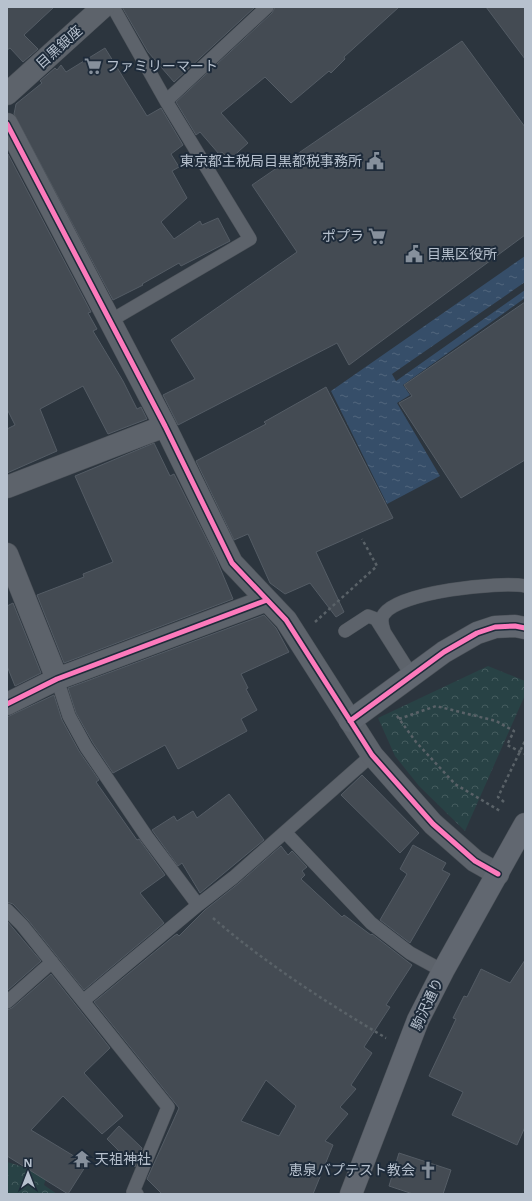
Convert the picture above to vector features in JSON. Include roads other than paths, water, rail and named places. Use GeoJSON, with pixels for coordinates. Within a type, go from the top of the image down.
{"type":"FeatureCollection","features":[{"type":"Feature","properties":{"kind":"main road"},"geometry":{"type":"LineString","coordinates":[[350,721],[382,699],[444,652],[477,633],[495,627],[516,626],[525,628]]}},
{"type":"Feature","properties":{"kind":"main road","name":"駒沢通り"},"geometry":{"type":"LineString","coordinates":[[351,1194],[418,1020],[443,971],[525,824]]}},
{"type":"Feature","properties":{"kind":"street","name":"目黒銀座"},"geometry":{"type":"LineString","coordinates":[[10,86],[103,7]]}},
{"type":"Feature","properties":{"kind":"street"},"geometry":{"type":"LineString","coordinates":[[7,124],[165,426],[232,563],[286,620],[372,755],[433,824],[475,861],[498,874]]}},
{"type":"Feature","properties":{"kind":"street"},"geometry":{"type":"LineString","coordinates":[[7,486],[165,426]]}},
{"type":"Feature","properties":{"kind":"street"},"geometry":{"type":"LineString","coordinates":[[7,554],[57,679]]}},
{"type":"Feature","properties":{"kind":"street"},"geometry":{"type":"LineString","coordinates":[[7,704],[57,679],[267,600]]}},
{"type":"Feature","properties":{"kind":"lane"},"geometry":{"type":"LineString","coordinates":[[110,321],[250,239],[166,102],[112,7]]}},
{"type":"Feature","properties":{"kind":"lane"},"geometry":{"type":"LineString","coordinates":[[166,102],[267,7]]}},
{"type":"Feature","properties":{"kind":"lane"},"geometry":{"type":"LineString","coordinates":[[384,631],[381,624],[384,613],[395,605],[410,600],[439,592],[477,586],[525,586]]}},
{"type":"Feature","properties":{"kind":"lane"},"geometry":{"type":"LineString","coordinates":[[345,631],[368,616],[376,619],[412,676]]}},
{"type":"Feature","properties":{"kind":"lane"},"geometry":{"type":"LineString","coordinates":[[57,679],[70,716],[86,747],[147,837],[198,905]]}},
{"type":"Feature","properties":{"kind":"lane"},"geometry":{"type":"LineString","coordinates":[[82,1001],[234,876],[372,755]]}},
{"type":"Feature","properties":{"kind":"lane"},"geometry":{"type":"LineString","coordinates":[[285,832],[371,923],[410,953],[443,971]]}},
{"type":"Feature","properties":{"kind":"lane"},"geometry":{"type":"LineString","coordinates":[[7,910],[22,925],[168,1107],[133,1192],[137,1194]]}},
{"type":"Feature","properties":{"kind":"lane"},"geometry":{"type":"LineString","coordinates":[[7,1002],[52,962]]}},
{"type":"Feature","properties":{"kind":"water"},"geometry":{"type":"Polygon","coordinates":[[[525,256],[525,282],[392,374],[396,381],[525,290],[525,298],[403,385],[410,395],[397,403],[440,476],[387,504],[331,391],[525,256]]]}},
{"type":"Feature","properties":{"kind":"place","name":"ファミリーマート"},"geometry":{"type":"Point","coordinates":[93,66]}},
{"type":"Feature","properties":{"kind":"place","name":"東京都主税局目黒都税事務所"},"geometry":{"type":"Point","coordinates":[375,161]}},
{"type":"Feature","properties":{"kind":"place","name":"ポプラ"},"geometry":{"type":"Point","coordinates":[377,236]}},
{"type":"Feature","properties":{"kind":"place","name":"目黒区役所"},"geometry":{"type":"Point","coordinates":[414,254]}},
{"type":"Feature","properties":{"kind":"place","name":"天祖神社"},"geometry":{"type":"Point","coordinates":[82,1159]}},
{"type":"Feature","properties":{"kind":"place","name":"恵泉バプテスト教会"},"geometry":{"type":"Point","coordinates":[428,1170]}}]}
